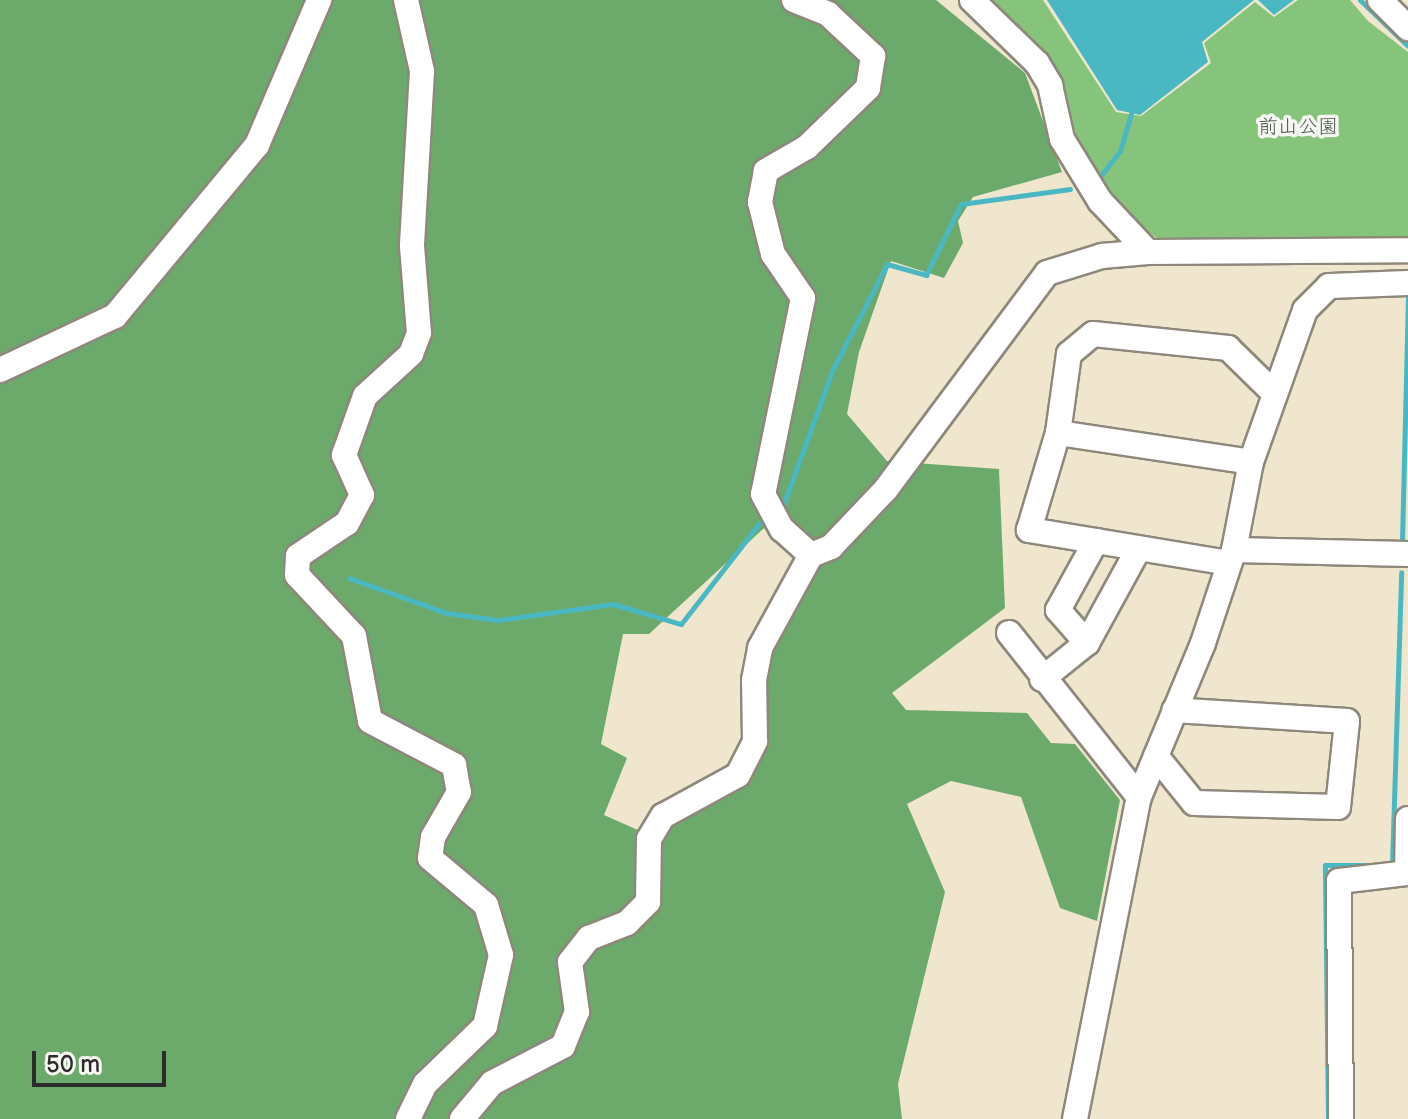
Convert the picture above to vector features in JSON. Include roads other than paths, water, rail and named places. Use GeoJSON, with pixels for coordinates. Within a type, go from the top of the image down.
{"type":"FeatureCollection","features":[{"type":"Feature","properties":{"kind":"street"},"geometry":{"type":"LineString","coordinates":[[0,370],[115,316],[257,145],[319,0]]}},
{"type":"Feature","properties":{"kind":"street"},"geometry":{"type":"LineString","coordinates":[[406,0],[422,71],[412,246],[419,333],[411,354],[365,396],[344,455],[362,495],[347,523],[298,556],[297,575],[354,636],[370,721],[454,765],[459,792],[433,837],[430,858],[486,905],[501,955],[485,1026],[425,1084],[408,1119]]}},
{"type":"Feature","properties":{"kind":"street"},"geometry":{"type":"LineString","coordinates":[[794,0],[828,14],[873,56],[868,88],[807,147],[766,171],[760,202],[773,254],[803,298],[763,494],[782,529],[811,555]]}},
{"type":"Feature","properties":{"kind":"street"},"geometry":{"type":"LineString","coordinates":[[972,0],[1037,63],[1050,85],[1062,139],[1100,201],[1148,252]]}},
{"type":"Feature","properties":{"kind":"street"},"geometry":{"type":"LineString","coordinates":[[1380,0],[1408,28]]}},
{"type":"Feature","properties":{"kind":"street"},"geometry":{"type":"LineString","coordinates":[[462,1119],[492,1083],[563,1046],[577,1012],[570,962],[589,938],[627,923],[648,902],[649,839],[663,816],[738,775],[755,741],[754,680],[760,648],[811,555],[831,547],[886,489],[1047,273],[1102,256],[1148,252],[1408,250]]}},
{"type":"Feature","properties":{"kind":"street"},"geometry":{"type":"LineString","coordinates":[[1075,1119],[1139,797],[1232,557],[1251,462],[1305,310],[1321,289],[1408,283]]}},
{"type":"Feature","properties":{"kind":"street"},"geometry":{"type":"LineString","coordinates":[[1274,393],[1228,348],[1093,334],[1069,354],[1058,433],[1029,530],[1139,548],[1232,557],[1408,554]]}},
{"type":"Feature","properties":{"kind":"street"},"geometry":{"type":"LineString","coordinates":[[1058,433],[1251,462]]}},
{"type":"Feature","properties":{"kind":"street"},"geometry":{"type":"LineString","coordinates":[[1087,643],[1058,610],[1096,541]]}},
{"type":"Feature","properties":{"kind":"street"},"geometry":{"type":"LineString","coordinates":[[1042,679],[1087,643],[1139,548]]}},
{"type":"Feature","properties":{"kind":"street"},"geometry":{"type":"LineString","coordinates":[[1009,633],[1042,679],[1139,797]]}},
{"type":"Feature","properties":{"kind":"street"},"geometry":{"type":"LineString","coordinates":[[1156,756],[1194,803],[1338,807],[1347,721],[1174,710]]}},
{"type":"Feature","properties":{"kind":"street"},"geometry":{"type":"LineString","coordinates":[[1341,1119],[1339,881],[1407,873],[1408,819]]}},
{"type":"Feature","properties":{"kind":"water"},"geometry":{"type":"Polygon","coordinates":[[[1047,0],[1254,0],[1202,42],[1208,62],[1140,115],[1117,110],[1047,0]]]}},
{"type":"Feature","properties":{"kind":"water"},"geometry":{"type":"Polygon","coordinates":[[[1258,0],[1294,0],[1274,15],[1258,0]]]}},
{"type":"Feature","properties":{"kind":"waterway"},"geometry":{"type":"LineString","coordinates":[[1360,0],[1408,46]]}},
{"type":"Feature","properties":{"kind":"waterway"},"geometry":{"type":"LineString","coordinates":[[1102,174],[1120,151],[1133,107]]}},
{"type":"Feature","properties":{"kind":"waterway"},"geometry":{"type":"LineString","coordinates":[[781,511],[833,369],[887,264],[926,275],[961,204],[1070,189]]}},
{"type":"Feature","properties":{"kind":"waterway"},"geometry":{"type":"LineString","coordinates":[[1402,542],[1408,297]]}},
{"type":"Feature","properties":{"kind":"waterway"},"geometry":{"type":"LineString","coordinates":[[349,578],[447,613],[498,620],[613,604],[681,624],[762,520]]}},
{"type":"Feature","properties":{"kind":"waterway"},"geometry":{"type":"LineString","coordinates":[[1392,865],[1401,572]]}},
{"type":"Feature","properties":{"kind":"waterway"},"geometry":{"type":"LineString","coordinates":[[1328,1119],[1325,865],[1378,865]]}},
{"type":"Feature","properties":{"kind":"park label","name":"前山公園"},"geometry":{"type":"Point","coordinates":[1298,127]}}]}
